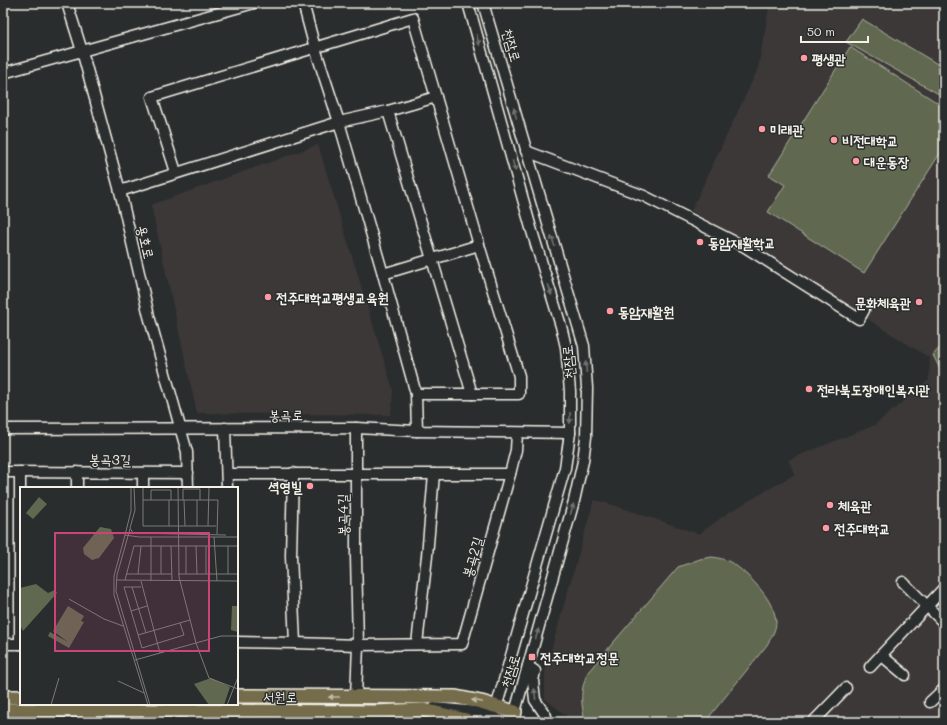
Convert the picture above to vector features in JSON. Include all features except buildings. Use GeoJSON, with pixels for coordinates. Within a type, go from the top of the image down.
{"type":"FeatureCollection","features":[{"type":"Feature","properties":{"kind":"main road","name":"서원로"},"geometry":{"type":"LineString","coordinates":[[238,696],[456,697],[481,702],[494,715],[513,717]]}},
{"type":"Feature","properties":{"kind":"main road"},"geometry":{"type":"LineString","coordinates":[[3,697],[20,697]]}},
{"type":"Feature","properties":{"kind":"main road","name":"서원로"},"geometry":{"type":"LineString","coordinates":[[3,710],[192,713],[375,712],[424,710]]}},
{"type":"Feature","properties":{"kind":"main road"},"geometry":{"type":"LineString","coordinates":[[424,710],[466,720],[467,722]]}},
{"type":"Feature","properties":{"kind":"street","name":"용호로"},"geometry":{"type":"LineString","coordinates":[[67,3],[120,191],[149,316],[181,428],[187,452],[188,487]]}},
{"type":"Feature","properties":{"kind":"street"},"geometry":{"type":"LineString","coordinates":[[3,73],[254,3]]}},
{"type":"Feature","properties":{"kind":"street"},"geometry":{"type":"LineString","coordinates":[[303,3],[315,48],[339,122],[383,274],[416,394],[417,431]]}},
{"type":"Feature","properties":{"kind":"street","name":"천잠로"},"geometry":{"type":"LineString","coordinates":[[468,3],[529,221],[561,326],[566,346],[570,384],[570,433],[565,468],[494,715]]}},
{"type":"Feature","properties":{"kind":"street","name":"천잠로"},"geometry":{"type":"LineString","coordinates":[[483,3],[584,346],[587,388],[586,437],[576,495],[513,717]]}},
{"type":"Feature","properties":{"kind":"street"},"geometry":{"type":"LineString","coordinates":[[176,172],[152,97],[413,18],[519,376],[519,394],[416,394]]}},
{"type":"Feature","properties":{"kind":"street"},"geometry":{"type":"LineString","coordinates":[[120,191],[176,172],[339,122],[388,111],[436,96]]}},
{"type":"Feature","properties":{"kind":"street"},"geometry":{"type":"LineString","coordinates":[[388,111],[472,394]]}},
{"type":"Feature","properties":{"kind":"street"},"geometry":{"type":"LineString","coordinates":[[526,151],[651,199],[745,247],[861,314]]}},
{"type":"Feature","properties":{"kind":"street"},"geometry":{"type":"LineString","coordinates":[[383,274],[479,245]]}},
{"type":"Feature","properties":{"kind":"street"},"geometry":{"type":"LineString","coordinates":[[225,428],[227,487]]}},
{"type":"Feature","properties":{"kind":"street"},"geometry":{"type":"LineString","coordinates":[[356,428],[356,473]]}},
{"type":"Feature","properties":{"kind":"street","name":"봉곡로"},"geometry":{"type":"LineString","coordinates":[[3,429],[356,428],[417,431],[570,433]]}},
{"type":"Feature","properties":{"kind":"street","name":"봉곡2길"},"geometry":{"type":"LineString","coordinates":[[238,642],[358,646],[462,644],[510,474],[516,450],[516,433]]}},
{"type":"Feature","properties":{"kind":"street","name":"봉곡3길"},"geometry":{"type":"LineString","coordinates":[[3,472],[188,474]]}},
{"type":"Feature","properties":{"kind":"street"},"geometry":{"type":"LineString","coordinates":[[3,644],[20,644],[20,472]]}},
{"type":"Feature","properties":{"kind":"street","name":"봉곡3길"},"geometry":{"type":"LineString","coordinates":[[77,472],[77,487]]}},
{"type":"Feature","properties":{"kind":"street","name":"봉곡3길"},"geometry":{"type":"LineString","coordinates":[[143,473],[143,487]]}},
{"type":"Feature","properties":{"kind":"street"},"geometry":{"type":"LineString","coordinates":[[293,473],[291,556],[295,643]]}},
{"type":"Feature","properties":{"kind":"street","name":"봉곡4길"},"geometry":{"type":"LineString","coordinates":[[356,473],[358,646]]}},
{"type":"Feature","properties":{"kind":"street","name":"봉곡4길"},"geometry":{"type":"LineString","coordinates":[[227,474],[510,474]]}},
{"type":"Feature","properties":{"kind":"street"},"geometry":{"type":"LineString","coordinates":[[418,644],[434,474]]}},
{"type":"Feature","properties":{"kind":"street"},"geometry":{"type":"LineString","coordinates":[[903,582],[944,623]]}},
{"type":"Feature","properties":{"kind":"street"},"geometry":{"type":"LineString","coordinates":[[870,667],[944,588]]}},
{"type":"Feature","properties":{"kind":"street"},"geometry":{"type":"LineString","coordinates":[[356,697],[358,646]]}},
{"type":"Feature","properties":{"kind":"street"},"geometry":{"type":"LineString","coordinates":[[881,655],[905,675]]}},
{"type":"Feature","properties":{"kind":"street"},"geometry":{"type":"LineString","coordinates":[[528,666],[536,671],[533,681],[535,700],[546,716],[543,722]]}},
{"type":"Feature","properties":{"kind":"street"},"geometry":{"type":"LineString","coordinates":[[813,722],[846,688]]}},
{"type":"Feature","properties":{"kind":"street"},"geometry":{"type":"LineString","coordinates":[[930,702],[944,688]]}},
{"type":"Feature","properties":{"kind":"street","name":"서원로"},"geometry":{"type":"LineString","coordinates":[[424,710],[431,708],[478,712],[494,715],[506,722]]}},
{"type":"Feature","properties":{"kind":"shaded area","name":"전주대학교"},"geometry":{"type":"Polygon","coordinates":[[[770,3],[944,3],[944,722],[565,722],[567,716],[545,699],[545,672],[594,500],[699,534],[728,513],[795,474],[788,460],[875,425],[929,380],[930,358],[730,233],[691,211],[758,69],[770,3]]]}},
{"type":"Feature","properties":{"kind":"shaded area","name":"전주대학교평생교육원"},"geometry":{"type":"Polygon","coordinates":[[[318,145],[393,390],[391,415],[197,413],[151,205],[318,145]]]}},
{"type":"Feature","properties":{"kind":"green space"},"geometry":{"type":"Polygon","coordinates":[[[862,19],[944,68],[944,97],[846,42],[862,19]]]}},
{"type":"Feature","properties":{"kind":"green space","name":"대운동장"},"geometry":{"type":"Polygon","coordinates":[[[850,47],[944,107],[944,147],[864,273],[768,212],[785,185],[769,175],[850,47]]]}},
{"type":"Feature","properties":{"kind":"green space"},"geometry":{"type":"Polygon","coordinates":[[[944,343],[944,374],[943,375],[933,355],[944,343]]]}},
{"type":"Feature","properties":{"kind":"green space"},"geometry":{"type":"Polygon","coordinates":[[[712,557],[735,565],[755,583],[767,598],[775,614],[776,625],[772,637],[767,645],[705,722],[586,722],[582,703],[582,691],[588,672],[678,567],[700,559],[712,557]]]}},
{"type":"Feature","properties":{"kind":"place","name":"평생관"},"geometry":{"type":"Point","coordinates":[804,58]}},
{"type":"Feature","properties":{"kind":"place","name":"미래관"},"geometry":{"type":"Point","coordinates":[762,129]}},
{"type":"Feature","properties":{"kind":"place","name":"비전대학교"},"geometry":{"type":"Point","coordinates":[834,140]}},
{"type":"Feature","properties":{"kind":"place","name":"대운동장"},"geometry":{"type":"Point","coordinates":[856,161]}},
{"type":"Feature","properties":{"kind":"place","name":"동암재활학교"},"geometry":{"type":"Point","coordinates":[700,242]}},
{"type":"Feature","properties":{"kind":"place","name":"전주대학교평생교육원"},"geometry":{"type":"Point","coordinates":[268,297]}},
{"type":"Feature","properties":{"kind":"place","name":"문화체육관"},"geometry":{"type":"Point","coordinates":[919,302]}},
{"type":"Feature","properties":{"kind":"place","name":"동암재활원"},"geometry":{"type":"Point","coordinates":[610,311]}},
{"type":"Feature","properties":{"kind":"place","name":"전라북도장애인복지관"},"geometry":{"type":"Point","coordinates":[809,389]}},
{"type":"Feature","properties":{"kind":"place","name":"셕영빌"},"geometry":{"type":"Point","coordinates":[310,486]}},
{"type":"Feature","properties":{"kind":"place","name":"체육관"},"geometry":{"type":"Point","coordinates":[830,505]}},
{"type":"Feature","properties":{"kind":"place","name":"전주대학교"},"geometry":{"type":"Point","coordinates":[826,528]}},
{"type":"Feature","properties":{"kind":"place","name":"전주대학교정문"},"geometry":{"type":"Point","coordinates":[532,657]}}]}
